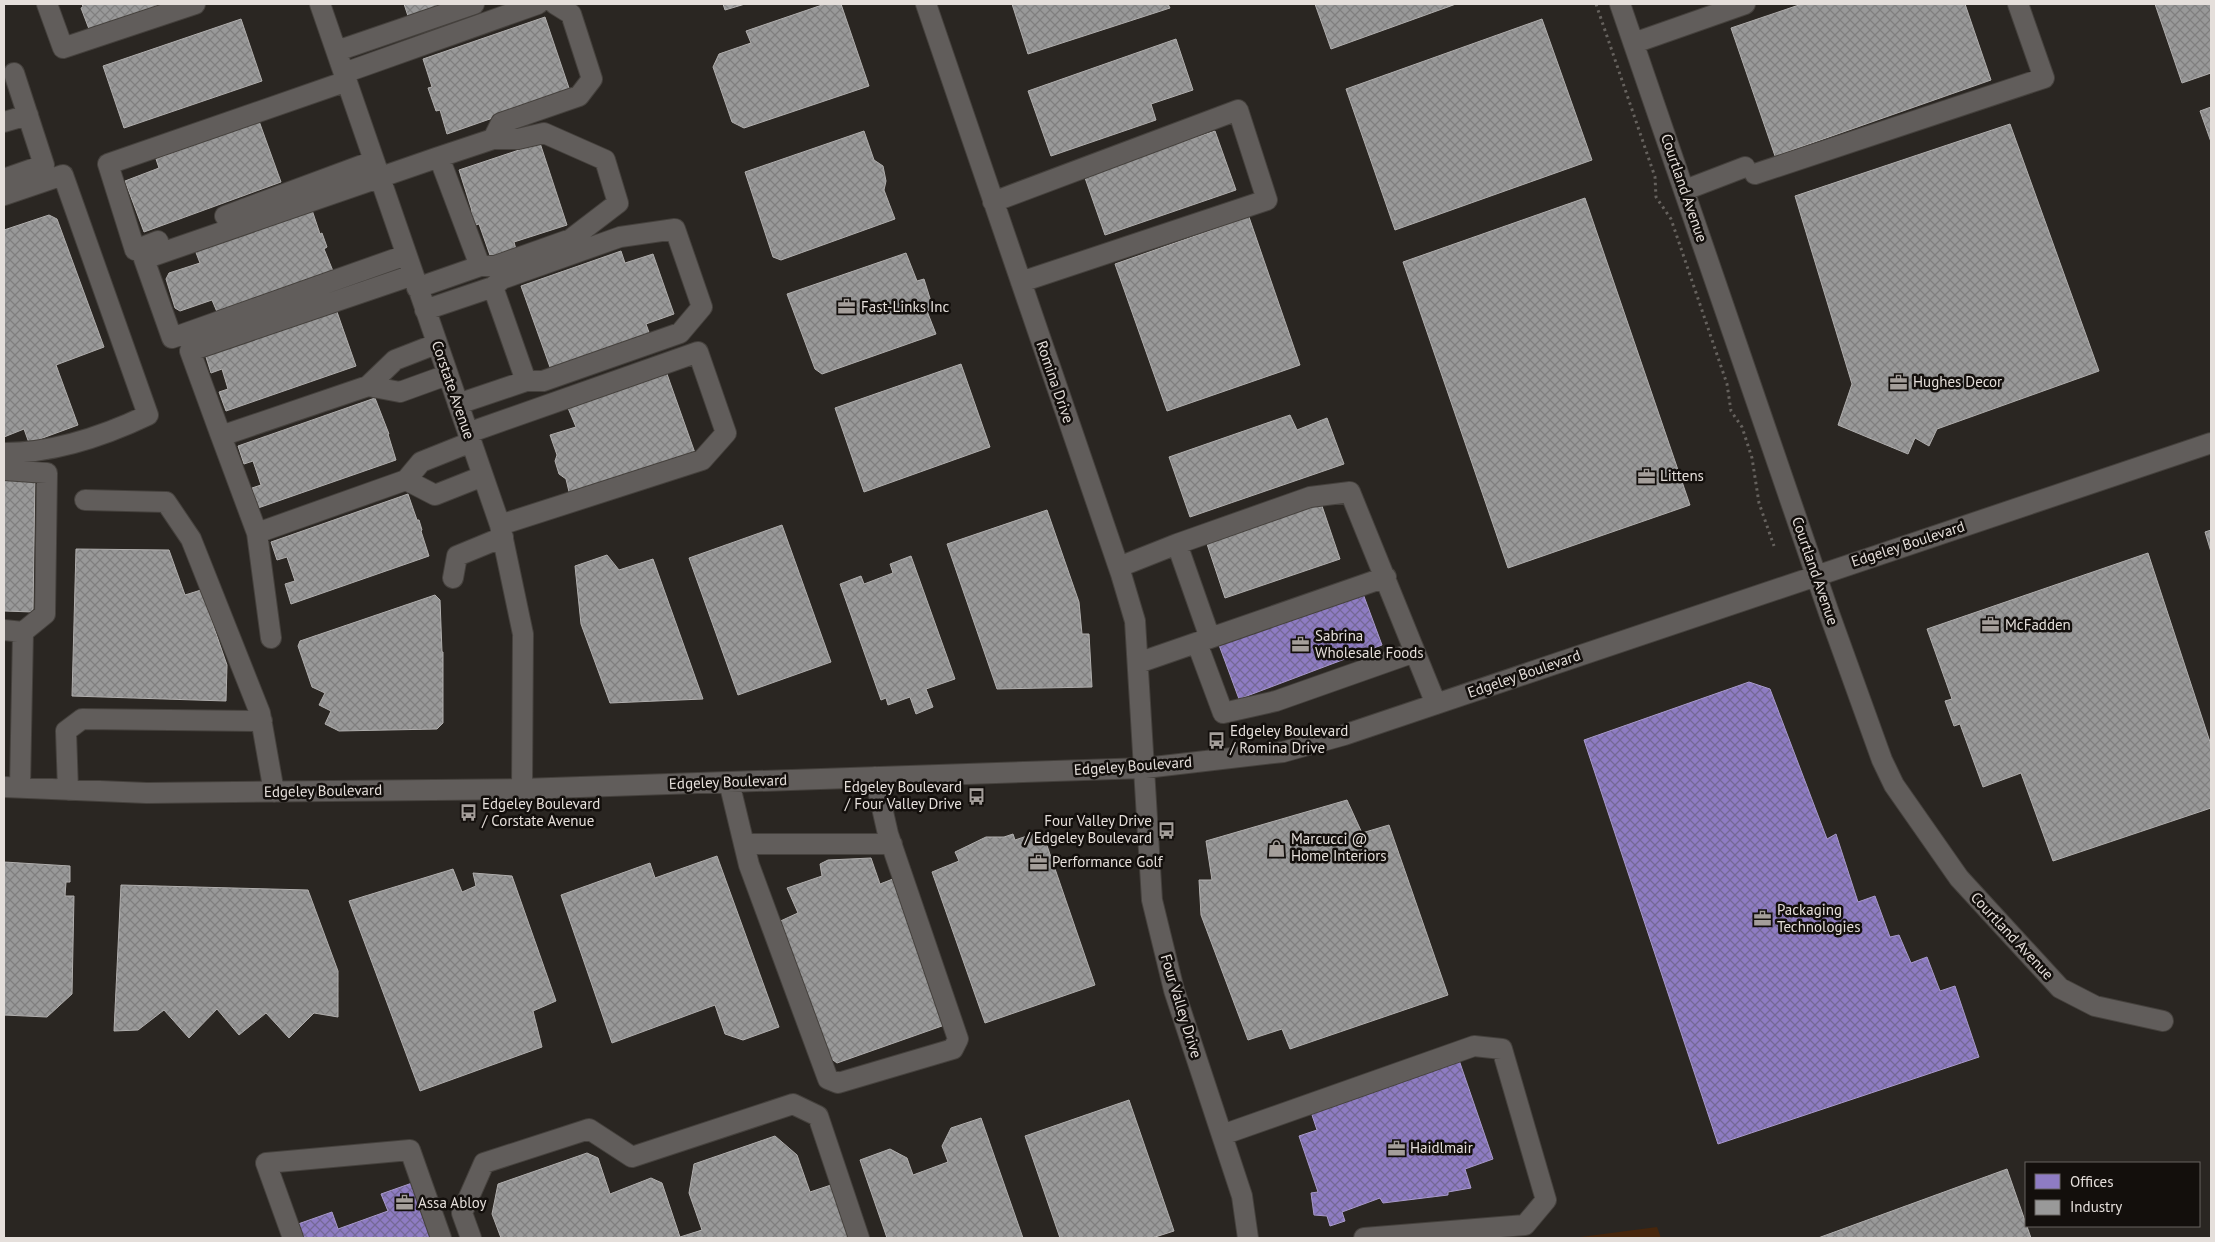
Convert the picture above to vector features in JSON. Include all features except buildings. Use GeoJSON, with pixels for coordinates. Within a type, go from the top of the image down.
{"type":"FeatureCollection","features":[{"type":"Feature","properties":{"kind":"street"},"geometry":{"type":"LineString","coordinates":[[47,4],[63,48],[196,4]]}},
{"type":"Feature","properties":{"kind":"street","name":"Corstate Avenue"},"geometry":{"type":"LineString","coordinates":[[320,4],[502,531],[523,634],[522,789]]}},
{"type":"Feature","properties":{"kind":"street"},"geometry":{"type":"LineString","coordinates":[[336,51],[474,4]]}},
{"type":"Feature","properties":{"kind":"street"},"geometry":{"type":"LineString","coordinates":[[271,638],[257,533],[190,351],[415,281],[480,266],[495,266],[571,239],[618,203],[605,160],[544,133],[518,139],[493,139],[439,157],[376,170],[135,250],[108,164],[538,4]]}},
{"type":"Feature","properties":{"kind":"street"},"geometry":{"type":"LineString","coordinates":[[493,139],[501,123],[580,96],[592,78],[571,14],[555,4]]}},
{"type":"Feature","properties":{"kind":"street","name":"Romina Drive"},"geometry":{"type":"LineString","coordinates":[[926,4],[1119,568],[1135,621],[1145,768]]}},
{"type":"Feature","properties":{"kind":"street","name":"Courtland Avenue"},"geometry":{"type":"LineString","coordinates":[[1620,4],[1816,575],[1882,760],[1894,785],[1959,878],[2060,988],[2095,1006],[2163,1021]]}},
{"type":"Feature","properties":{"kind":"street"},"geometry":{"type":"LineString","coordinates":[[1634,43],[1745,4]]}},
{"type":"Feature","properties":{"kind":"street"},"geometry":{"type":"LineString","coordinates":[[1684,190],[2044,78],[2018,4]]}},
{"type":"Feature","properties":{"kind":"street"},"geometry":{"type":"LineString","coordinates":[[4,179],[44,165],[14,74]]}},
{"type":"Feature","properties":{"kind":"street"},"geometry":{"type":"LineString","coordinates":[[994,202],[1238,110],[1267,200],[1021,282]]}},
{"type":"Feature","properties":{"kind":"street"},"geometry":{"type":"LineString","coordinates":[[4,122],[28,115]]}},
{"type":"Feature","properties":{"kind":"street"},"geometry":{"type":"LineString","coordinates":[[439,157],[480,266]]}},
{"type":"Feature","properties":{"kind":"street"},"geometry":{"type":"LineString","coordinates":[[376,170],[144,259],[172,338],[406,255]]}},
{"type":"Feature","properties":{"kind":"street"},"geometry":{"type":"LineString","coordinates":[[4,195],[63,175],[148,415],[126,426],[51,449],[4,452]]}},
{"type":"Feature","properties":{"kind":"street"},"geometry":{"type":"LineString","coordinates":[[425,310],[493,288],[502,279],[620,237],[674,229],[702,307],[680,333],[543,381],[526,381],[458,404]]}},
{"type":"Feature","properties":{"kind":"street"},"geometry":{"type":"LineString","coordinates":[[493,288],[526,381]]}},
{"type":"Feature","properties":{"kind":"street"},"geometry":{"type":"LineString","coordinates":[[221,436],[368,386],[394,360],[436,344]]}},
{"type":"Feature","properties":{"kind":"street"},"geometry":{"type":"LineString","coordinates":[[257,533],[406,480],[421,462],[470,438],[698,352],[726,433],[702,460],[502,531],[457,556],[453,578]]}},
{"type":"Feature","properties":{"kind":"street"},"geometry":{"type":"LineString","coordinates":[[368,386],[400,392],[447,375]]}},
{"type":"Feature","properties":{"kind":"street","name":"Edgeley Boulevard"},"geometry":{"type":"LineString","coordinates":[[12,788],[147,793],[522,789],[1145,768],[1283,752],[1344,735],[2211,443]]}},
{"type":"Feature","properties":{"kind":"street"},"geometry":{"type":"LineString","coordinates":[[4,470],[47,473],[45,614],[13,631],[12,788]]}},
{"type":"Feature","properties":{"kind":"street"},"geometry":{"type":"LineString","coordinates":[[406,480],[435,496],[483,476]]}},
{"type":"Feature","properties":{"kind":"street"},"geometry":{"type":"LineString","coordinates":[[1119,568],[1178,544],[1310,496],[1350,492],[1436,704]]}},
{"type":"Feature","properties":{"kind":"street"},"geometry":{"type":"LineString","coordinates":[[85,500],[166,502],[191,539],[262,721],[274,792]]}},
{"type":"Feature","properties":{"kind":"street"},"geometry":{"type":"LineString","coordinates":[[1178,544],[1224,713],[1276,701],[1415,652]]}},
{"type":"Feature","properties":{"kind":"street"},"geometry":{"type":"LineString","coordinates":[[1138,663],[1386,577]]}},
{"type":"Feature","properties":{"kind":"street"},"geometry":{"type":"LineString","coordinates":[[68,790],[66,731],[82,719],[262,721]]}},
{"type":"Feature","properties":{"kind":"street","name":"Four Valley Drive"},"geometry":{"type":"LineString","coordinates":[[1145,768],[1145,799],[1152,900],[1174,990],[1242,1196],[1248,1238]]}},
{"type":"Feature","properties":{"kind":"street"},"geometry":{"type":"LineString","coordinates":[[729,782],[749,865],[828,1080],[838,1083],[953,1049],[958,1039],[892,844],[874,777]]}},
{"type":"Feature","properties":{"kind":"street"},"geometry":{"type":"LineString","coordinates":[[744,844],[892,844]]}},
{"type":"Feature","properties":{"kind":"street"},"geometry":{"type":"LineString","coordinates":[[1222,1135],[1474,1046],[1502,1049],[1546,1200],[1525,1225],[1364,1238]]}},
{"type":"Feature","properties":{"kind":"street"},"geometry":{"type":"LineString","coordinates":[[470,1238],[462,1213],[484,1163],[589,1129],[632,1157],[793,1104],[818,1116],[859,1238]]}},
{"type":"Feature","properties":{"kind":"street"},"geometry":{"type":"LineString","coordinates":[[293,1238],[266,1163],[410,1150],[441,1238]]}},
{"type":"Feature","properties":{"kind":"path"},"geometry":{"type":"LineString","coordinates":[[1596,4],[1655,177],[1656,197],[1671,219],[1727,384],[1731,410],[1742,427],[1752,458],[1759,503],[1774,546]]}},
{"type":"Feature","properties":{"kind":"shaded area"},"geometry":{"type":"Polygon","coordinates":[[[1657,1227],[1661,1238],[1573,1238],[1657,1227]]]}},
{"type":"Feature","properties":{"kind":"place","name":"Fast-Links Inc"},"geometry":{"type":"Point","coordinates":[847,307]}},
{"type":"Feature","properties":{"kind":"place","name":"Hughes Decor"},"geometry":{"type":"Point","coordinates":[1899,382]}},
{"type":"Feature","properties":{"kind":"place","name":"Littens"},"geometry":{"type":"Point","coordinates":[1646,476]}},
{"type":"Feature","properties":{"kind":"place","name":"McFadden"},"geometry":{"type":"Point","coordinates":[1991,625]}},
{"type":"Feature","properties":{"kind":"place","name":"Sabrina Wholesale Foods"},"geometry":{"type":"Point","coordinates":[1301,645]}},
{"type":"Feature","properties":{"kind":"place","name":"Edgeley Boulevard / Romina Drive"},"geometry":{"type":"Point","coordinates":[1216,740]}},
{"type":"Feature","properties":{"kind":"place","name":"Edgeley Boulevard / Four Valley Drive"},"geometry":{"type":"Point","coordinates":[976,796]}},
{"type":"Feature","properties":{"kind":"place","name":"Edgeley Boulevard / Corstate Avenue"},"geometry":{"type":"Point","coordinates":[468,813]}},
{"type":"Feature","properties":{"kind":"place","name":"Four Valley Drive / Edgeley Boulevard"},"geometry":{"type":"Point","coordinates":[1166,830]}},
{"type":"Feature","properties":{"kind":"place","name":"Marcucci @ Home Interiors"},"geometry":{"type":"Point","coordinates":[1277,848]}},
{"type":"Feature","properties":{"kind":"place","name":"Performance Golf"},"geometry":{"type":"Point","coordinates":[1038,862]}},
{"type":"Feature","properties":{"kind":"place","name":"Packaging Technologies"},"geometry":{"type":"Point","coordinates":[1763,919]}},
{"type":"Feature","properties":{"kind":"place","name":"Haidlmair"},"geometry":{"type":"Point","coordinates":[1396,1148]}},
{"type":"Feature","properties":{"kind":"place","name":"Assa Abloy"},"geometry":{"type":"Point","coordinates":[404,1203]}}]}
